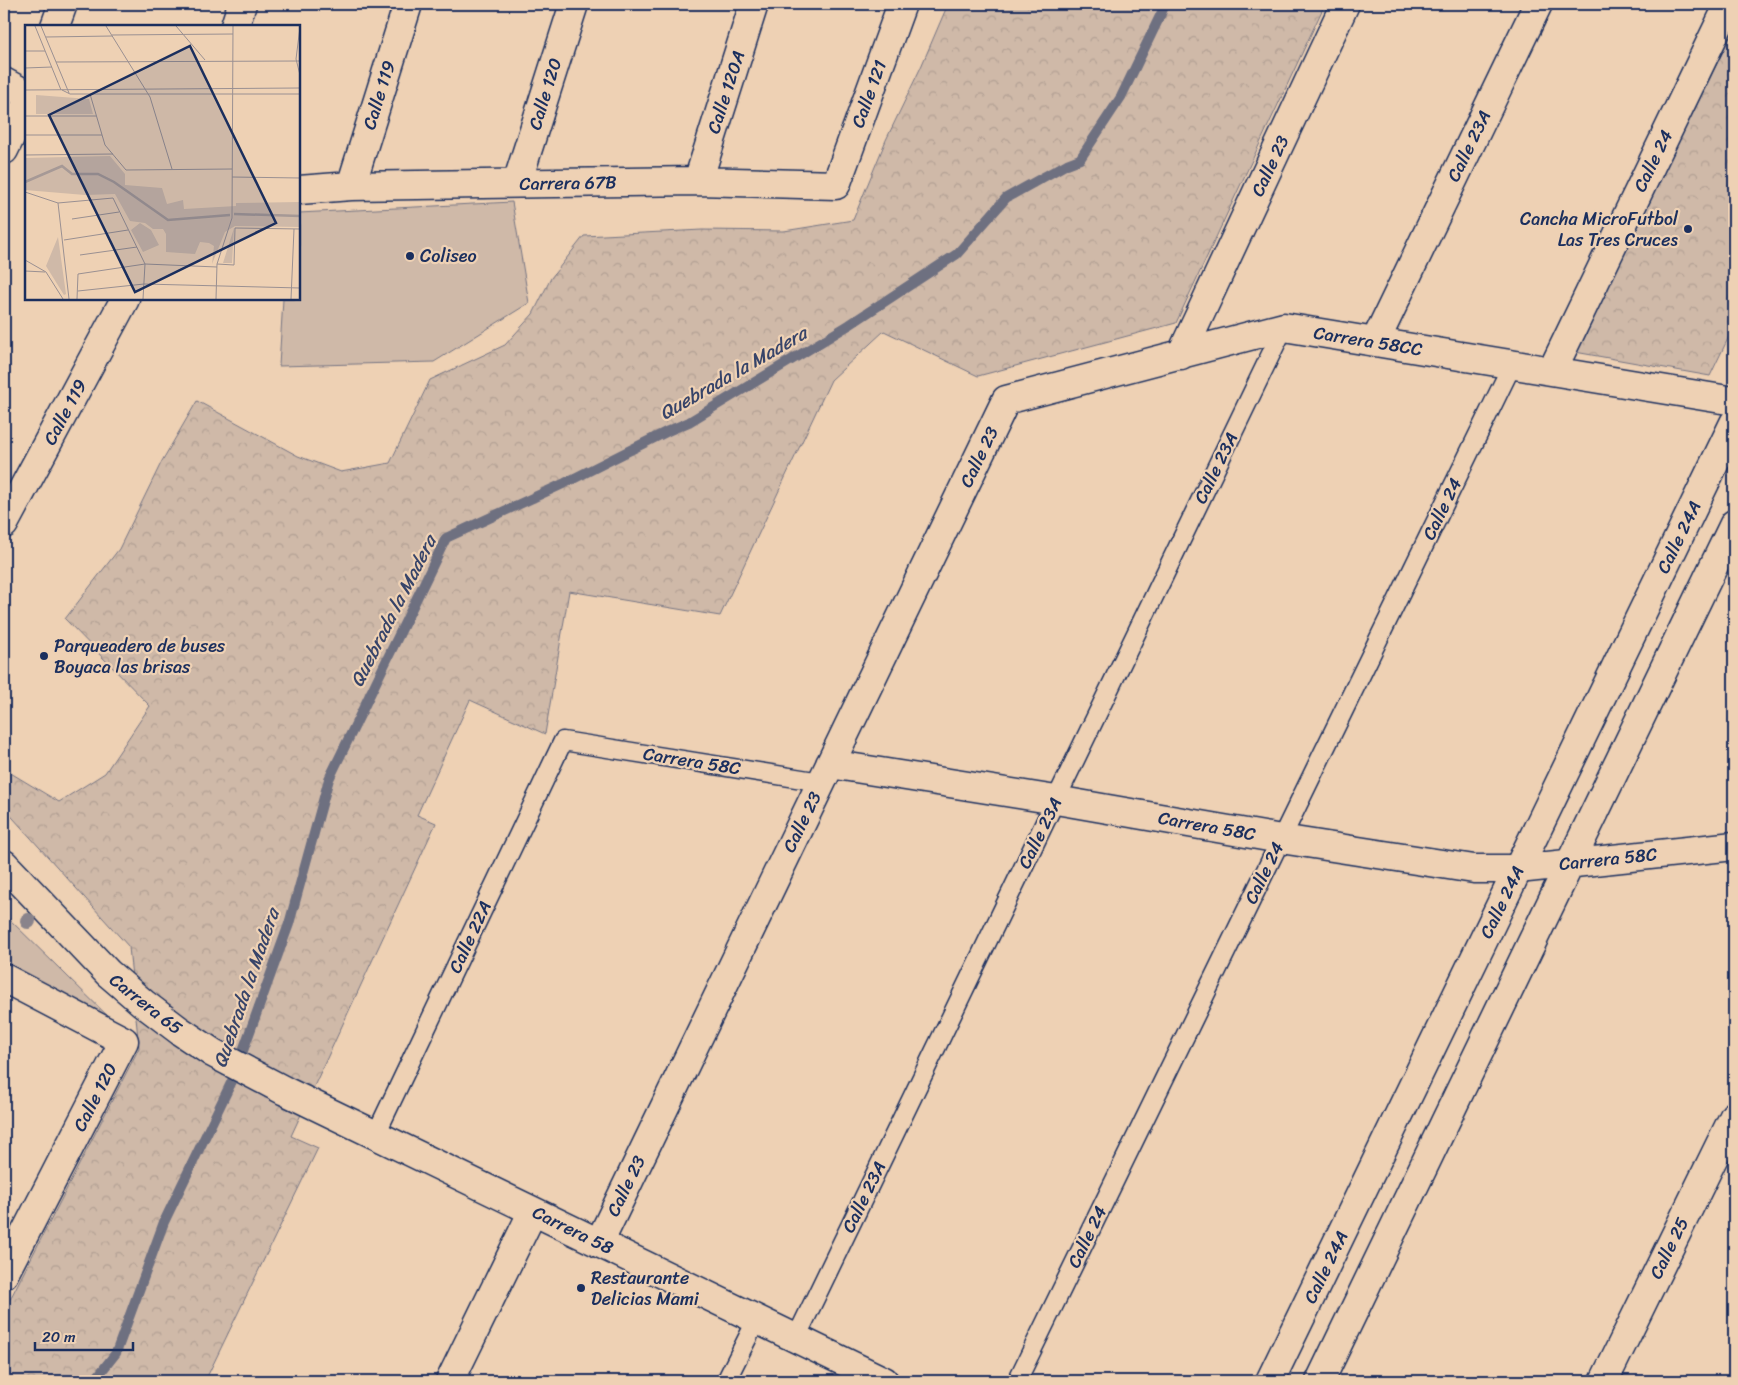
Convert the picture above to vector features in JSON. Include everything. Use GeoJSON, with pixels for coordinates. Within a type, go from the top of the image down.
{"type":"FeatureCollection","features":[{"type":"Feature","properties":{"kind":"street"},"geometry":{"type":"LineString","coordinates":[[55,25],[63,4]]}},
{"type":"Feature","properties":{"kind":"street"},"geometry":{"type":"LineString","coordinates":[[235,25],[242,4]]}},
{"type":"Feature","properties":{"kind":"street","name":"Calle 119"},"geometry":{"type":"LineString","coordinates":[[351,186],[408,4]]}},
{"type":"Feature","properties":{"kind":"street","name":"Calle 120"},"geometry":{"type":"LineString","coordinates":[[517,183],[574,4]]}},
{"type":"Feature","properties":{"kind":"street","name":"Calle 120A"},"geometry":{"type":"LineString","coordinates":[[698,181],[754,4]]}},
{"type":"Feature","properties":{"kind":"street","name":"Calle 121"},"geometry":{"type":"LineString","coordinates":[[836,185],[902,4]]}},
{"type":"Feature","properties":{"kind":"street","name":"Calle 23"},"geometry":{"type":"LineString","coordinates":[[1181,355],[1346,4]]}},
{"type":"Feature","properties":{"kind":"street","name":"Calle 23A"},"geometry":{"type":"LineString","coordinates":[[1374,342],[1538,4]]}},
{"type":"Feature","properties":{"kind":"street","name":"Calle 24"},"geometry":{"type":"LineString","coordinates":[[1552,371],[1729,4]]}},
{"type":"Feature","properties":{"kind":"street"},"geometry":{"type":"LineString","coordinates":[[4,82],[25,93]]}},
{"type":"Feature","properties":{"kind":"street"},"geometry":{"type":"LineString","coordinates":[[4,150],[25,107]]}},
{"type":"Feature","properties":{"kind":"street","name":"Carrera 67B"},"geometry":{"type":"LineString","coordinates":[[300,190],[351,186],[698,181],[836,185]]}},
{"type":"Feature","properties":{"kind":"street","name":"Calle 119"},"geometry":{"type":"LineString","coordinates":[[4,524],[124,300]]}},
{"type":"Feature","properties":{"kind":"street","name":"Carrera 58CC"},"geometry":{"type":"LineString","coordinates":[[1006,400],[1284,327],[1734,401]]}},
{"type":"Feature","properties":{"kind":"street","name":"Calle 23"},"geometry":{"type":"LineString","coordinates":[[599,1243],[1006,400]]}},
{"type":"Feature","properties":{"kind":"street","name":"Calle 24A"},"geometry":{"type":"LineString","coordinates":[[1270,1381],[1734,423]]}},
{"type":"Feature","properties":{"kind":"street"},"geometry":{"type":"LineString","coordinates":[[1320,1381],[1734,524]]}},
{"type":"Feature","properties":{"kind":"street","name":"Carrera 58C"},"geometry":{"type":"LineString","coordinates":[[826,773],[1056,800],[1281,839],[1474,869],[1518,869],[1734,846]]}},
{"type":"Feature","properties":{"kind":"street","name":"Carrera 65"},"geometry":{"type":"LineString","coordinates":[[4,864],[108,973],[173,1026],[213,1053],[255,1076],[317,1105]]}},
{"type":"Feature","properties":{"kind":"street","name":"Calle 120"},"geometry":{"type":"LineString","coordinates":[[4,978],[124,1041],[4,1274]]}},
{"type":"Feature","properties":{"kind":"street","name":"Carrera 58"},"geometry":{"type":"LineString","coordinates":[[317,1105],[884,1381]]}},
{"type":"Feature","properties":{"kind":"street","name":"Calle 25"},"geometry":{"type":"LineString","coordinates":[[1604,1381],[1734,1116]]}},
{"type":"Feature","properties":{"kind":"street"},"geometry":{"type":"LineString","coordinates":[[450,1381],[534,1211]]}},
{"type":"Feature","properties":{"kind":"lane","name":"Calle 23A"},"geometry":{"type":"LineString","coordinates":[[796,1338],[1284,327]]}},
{"type":"Feature","properties":{"kind":"lane","name":"Calle 24"},"geometry":{"type":"LineString","coordinates":[[1017,1381],[1512,365]]}},
{"type":"Feature","properties":{"kind":"lane","name":"Carrera 58C"},"geometry":{"type":"LineString","coordinates":[[563,741],[826,773]]}},
{"type":"Feature","properties":{"kind":"lane","name":"Calle 22A"},"geometry":{"type":"LineString","coordinates":[[376,1134],[563,741]]}},
{"type":"Feature","properties":{"kind":"lane"},"geometry":{"type":"LineString","coordinates":[[726,1381],[757,1319]]}},
{"type":"Feature","properties":{"kind":"green space"},"geometry":{"type":"Polygon","coordinates":[[[948,4],[1325,4],[1176,323],[978,376],[884,331],[831,380],[720,616],[569,591],[545,734],[470,700],[417,815],[436,823],[291,1136],[318,1148],[205,1381],[4,1381],[4,1311],[139,1048],[129,947],[4,808],[4,769],[59,802],[105,773],[150,706],[65,619],[119,549],[162,461],[197,401],[298,456],[341,472],[390,463],[430,380],[505,345],[533,314],[551,278],[584,236],[702,230],[784,231],[853,220],[886,140],[921,67],[948,4]]]}},
{"type":"Feature","properties":{"kind":"green space","name":"Cancha MicroFutbol Las Tres Cruces"},"geometry":{"type":"Polygon","coordinates":[[[1734,29],[1734,326],[1710,376],[1575,352],[1734,29]]]}},
{"type":"Feature","properties":{"kind":"green space","name":"Coliseo"},"geometry":{"type":"Polygon","coordinates":[[[512,202],[529,303],[434,362],[279,366],[283,300],[300,300],[300,213],[512,202]]]}},
{"type":"Feature","properties":{"kind":"green space"},"geometry":{"type":"Polygon","coordinates":[[[4,914],[122,1030],[4,962],[4,914]]]}},
{"type":"Feature","properties":{"kind":"waterway","name":"Quebrada la Madera"},"geometry":{"type":"LineString","coordinates":[[94,1381],[116,1353],[164,1222],[232,1081],[289,924],[329,779],[446,538],[565,483],[689,422],[849,325],[957,254],[1006,198],[1067,164],[1080,159],[1121,97],[1165,4]]}},
{"type":"Feature","properties":{"kind":"place","name":"Cancha MicroFutbol Las Tres Cruces"},"geometry":{"type":"Point","coordinates":[1688,229]}},
{"type":"Feature","properties":{"kind":"place","name":"Coliseo"},"geometry":{"type":"Point","coordinates":[410,256]}},
{"type":"Feature","properties":{"kind":"place","name":"Parqueadero de buses Boyaca las brisas"},"geometry":{"type":"Point","coordinates":[44,656]}},
{"type":"Feature","properties":{"kind":"place","name":"Restaurante Delicias Mami"},"geometry":{"type":"Point","coordinates":[581,1288]}}]}
